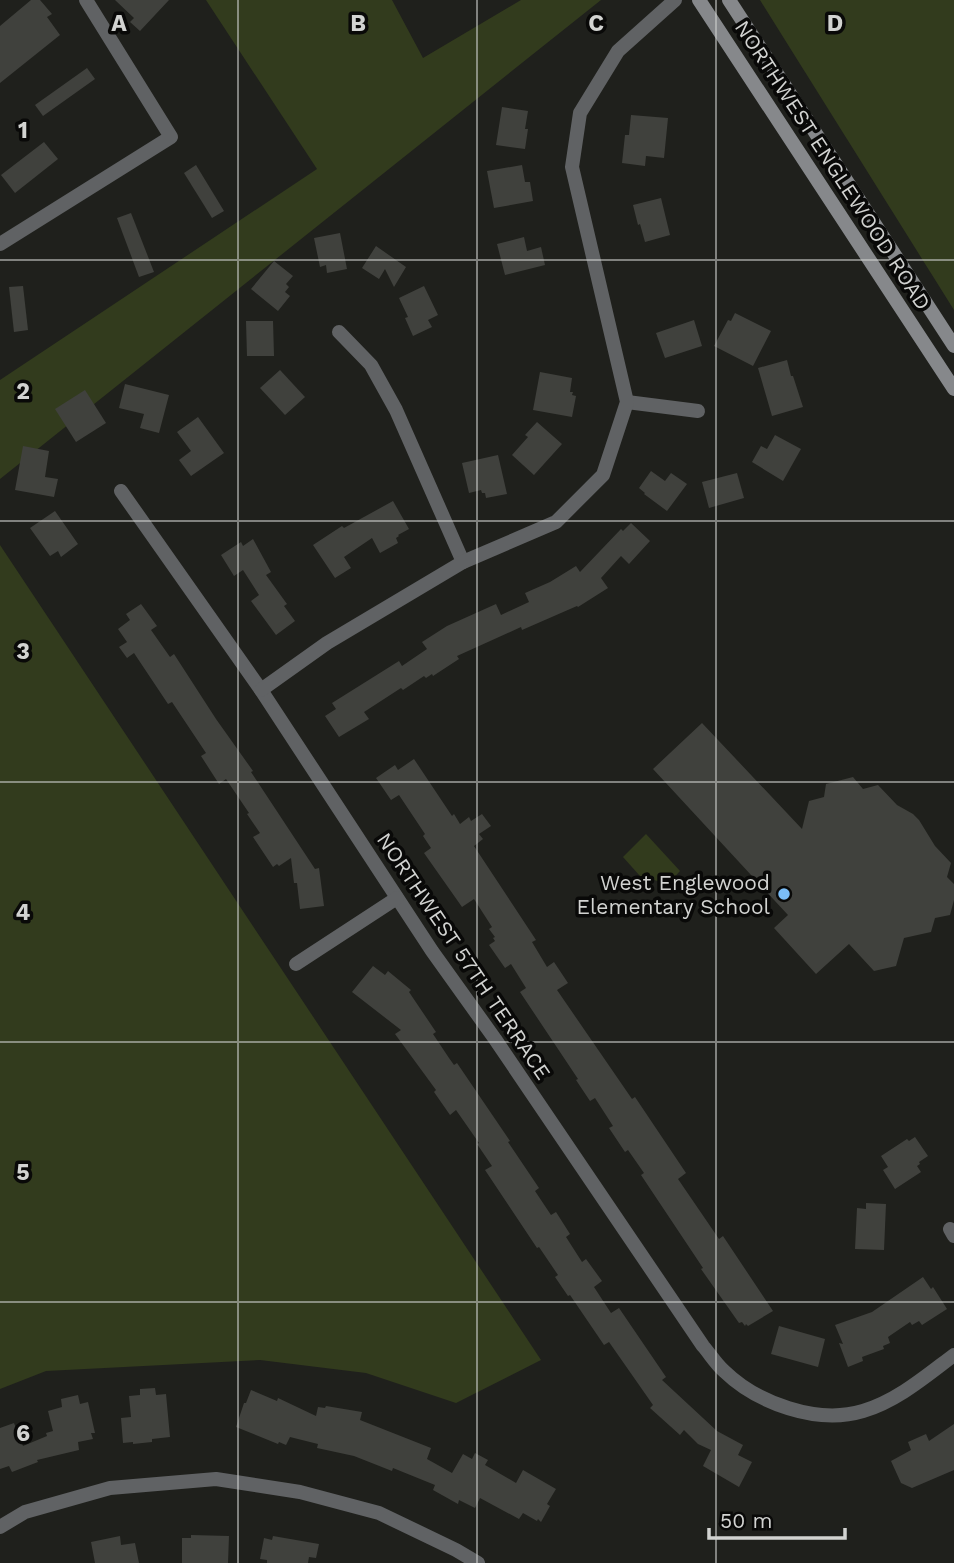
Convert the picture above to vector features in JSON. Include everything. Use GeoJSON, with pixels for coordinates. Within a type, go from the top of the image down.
{"type":"FeatureCollection","features":[{"type":"Feature","properties":{"kind":"main road","name":"NORTHWEST ENGLEWOOD ROAD"},"geometry":{"type":"LineString","coordinates":[[699,0],[954,389]]}},
{"type":"Feature","properties":{"kind":"main road","name":"NORTHWEST ENGLEWOOD ROAD"},"geometry":{"type":"LineString","coordinates":[[729,0],[954,346]]}},
{"type":"Feature","properties":{"kind":"street"},"geometry":{"type":"LineString","coordinates":[[1,243],[170,137],[86,0]]}},
{"type":"Feature","properties":{"kind":"street"},"geometry":{"type":"LineString","coordinates":[[261,690],[327,643],[463,562],[556,522],[603,475],[627,402],[572,167],[580,113],[618,51],[675,0]]}},
{"type":"Feature","properties":{"kind":"street"},"geometry":{"type":"LineString","coordinates":[[340,332],[371,365],[396,410],[463,562]]}},
{"type":"Feature","properties":{"kind":"street"},"geometry":{"type":"LineString","coordinates":[[627,402],[698,411]]}},
{"type":"Feature","properties":{"kind":"street","name":"NORTHWEST 57TH TERRACE"},"geometry":{"type":"LineString","coordinates":[[121,491],[261,690],[432,951],[495,1039],[703,1346],[723,1371],[746,1389],[771,1402],[802,1412],[833,1415],[862,1412],[892,1399],[954,1355]]}},
{"type":"Feature","properties":{"kind":"street"},"geometry":{"type":"LineString","coordinates":[[296,964],[397,898]]}},
{"type":"Feature","properties":{"kind":"street"},"geometry":{"type":"LineString","coordinates":[[0,1527],[25,1512],[110,1488],[216,1479],[300,1492],[379,1513],[478,1563]]}},
{"type":"Feature","properties":{"kind":"green space"},"geometry":{"type":"Polygon","coordinates":[[[206,0],[392,0],[423,58],[521,0],[601,0],[0,479],[0,380],[317,169],[206,0]]]}},
{"type":"Feature","properties":{"kind":"green space"},"geometry":{"type":"Polygon","coordinates":[[[760,0],[954,0],[954,310],[760,0]]]}},
{"type":"Feature","properties":{"kind":"green space"},"geometry":{"type":"Polygon","coordinates":[[[0,545],[541,1360],[456,1403],[366,1373],[260,1360],[46,1371],[0,1389],[0,545]]]}},
{"type":"Feature","properties":{"kind":"green space"},"geometry":{"type":"Polygon","coordinates":[[[646,834],[680,871],[668,884],[640,876],[623,857],[646,834]]]}},
{"type":"Feature","properties":{"kind":"building"},"geometry":{"type":"Polygon","coordinates":[[[31,0],[40,0],[52,14],[47,17],[60,35],[0,83],[0,26],[31,0]]]}},
{"type":"Feature","properties":{"kind":"building"},"geometry":{"type":"Polygon","coordinates":[[[115,0],[169,0],[140,31],[130,22],[134,18],[115,0]]]}},
{"type":"Feature","properties":{"kind":"building"},"geometry":{"type":"Polygon","coordinates":[[[87,68],[95,79],[43,116],[35,105],[87,68]]]}},
{"type":"Feature","properties":{"kind":"building"},"geometry":{"type":"Polygon","coordinates":[[[502,107],[528,111],[525,149],[496,145],[502,107]]]}},
{"type":"Feature","properties":{"kind":"building"},"geometry":{"type":"Polygon","coordinates":[[[631,115],[668,118],[664,158],[646,156],[645,166],[622,163],[625,135],[629,135],[631,115]]]}},
{"type":"Feature","properties":{"kind":"building"},"geometry":{"type":"Polygon","coordinates":[[[44,142],[58,159],[15,193],[1,175],[44,142]]]}},
{"type":"Feature","properties":{"kind":"building"},"geometry":{"type":"Polygon","coordinates":[[[196,165],[224,211],[212,218],[184,173],[196,165]]]}},
{"type":"Feature","properties":{"kind":"building"},"geometry":{"type":"Polygon","coordinates":[[[522,165],[525,182],[530,182],[533,201],[494,208],[487,171],[522,165]]]}},
{"type":"Feature","properties":{"kind":"building"},"geometry":{"type":"Polygon","coordinates":[[[661,198],[670,235],[645,242],[633,205],[661,198]]]}},
{"type":"Feature","properties":{"kind":"building"},"geometry":{"type":"Polygon","coordinates":[[[131,213],[154,272],[139,277],[117,218],[131,213]]]}},
{"type":"Feature","properties":{"kind":"building"},"geometry":{"type":"Polygon","coordinates":[[[340,233],[347,269],[327,273],[326,265],[320,267],[314,238],[340,233]]]}},
{"type":"Feature","properties":{"kind":"building"},"geometry":{"type":"Polygon","coordinates":[[[524,237],[527,251],[541,247],[545,265],[505,275],[497,244],[524,237]]]}},
{"type":"Feature","properties":{"kind":"building"},"geometry":{"type":"Polygon","coordinates":[[[376,246],[406,267],[394,287],[385,269],[379,279],[362,268],[376,246]]]}},
{"type":"Feature","properties":{"kind":"building"},"geometry":{"type":"Polygon","coordinates":[[[274,261],[293,276],[286,284],[289,287],[285,292],[290,296],[278,311],[251,289],[274,261]]]}},
{"type":"Feature","properties":{"kind":"building"},"geometry":{"type":"Polygon","coordinates":[[[23,286],[28,330],[14,332],[9,287],[23,286]]]}},
{"type":"Feature","properties":{"kind":"building"},"geometry":{"type":"Polygon","coordinates":[[[424,286],[438,315],[428,320],[432,327],[413,336],[399,298],[424,286]]]}},
{"type":"Feature","properties":{"kind":"building"},"geometry":{"type":"Polygon","coordinates":[[[735,313],[771,331],[753,366],[714,346],[728,320],[731,321],[735,313]]]}},
{"type":"Feature","properties":{"kind":"building"},"geometry":{"type":"Polygon","coordinates":[[[694,320],[702,346],[665,358],[656,333],[694,320]]]}},
{"type":"Feature","properties":{"kind":"building"},"geometry":{"type":"Polygon","coordinates":[[[246,321],[273,321],[274,356],[247,356],[246,321]]]}},
{"type":"Feature","properties":{"kind":"building"},"geometry":{"type":"Polygon","coordinates":[[[787,360],[803,407],[772,416],[758,368],[787,360]]]}},
{"type":"Feature","properties":{"kind":"building"},"geometry":{"type":"Polygon","coordinates":[[[280,370],[305,397],[285,415],[260,388],[280,370]]]}},
{"type":"Feature","properties":{"kind":"building"},"geometry":{"type":"Polygon","coordinates":[[[540,372],[572,378],[570,392],[576,396],[572,417],[533,410],[540,372]]]}},
{"type":"Feature","properties":{"kind":"building"},"geometry":{"type":"Polygon","coordinates":[[[125,384],[169,395],[159,433],[140,428],[144,414],[119,408],[125,384]]]}},
{"type":"Feature","properties":{"kind":"building"},"geometry":{"type":"Polygon","coordinates":[[[85,390],[106,423],[76,442],[55,409],[85,390]]]}},
{"type":"Feature","properties":{"kind":"building"},"geometry":{"type":"Polygon","coordinates":[[[198,417],[224,453],[191,476],[179,460],[191,451],[177,432],[198,417]]]}},
{"type":"Feature","properties":{"kind":"building"},"geometry":{"type":"Polygon","coordinates":[[[537,422],[562,444],[534,475],[512,455],[537,422]]]}},
{"type":"Feature","properties":{"kind":"building"},"geometry":{"type":"Polygon","coordinates":[[[775,435],[801,449],[783,481],[752,462],[761,446],[767,449],[775,435]]]}},
{"type":"Feature","properties":{"kind":"building"},"geometry":{"type":"Polygon","coordinates":[[[23,446],[49,451],[45,477],[58,479],[54,497],[15,490],[23,446]]]}},
{"type":"Feature","properties":{"kind":"building"},"geometry":{"type":"Polygon","coordinates":[[[498,455],[507,494],[486,498],[481,490],[469,493],[462,463],[498,455]]]}},
{"type":"Feature","properties":{"kind":"building"},"geometry":{"type":"Polygon","coordinates":[[[651,471],[665,481],[671,473],[687,484],[667,511],[639,488],[651,471]]]}},
{"type":"Feature","properties":{"kind":"building"},"geometry":{"type":"Polygon","coordinates":[[[737,473],[744,498],[709,508],[702,482],[737,473]]]}},
{"type":"Feature","properties":{"kind":"building"},"geometry":{"type":"Polygon","coordinates":[[[393,501],[409,529],[398,535],[398,543],[380,553],[372,538],[344,557],[351,568],[335,578],[313,545],[342,526],[344,528],[393,501]]]}},
{"type":"Feature","properties":{"kind":"building"},"geometry":{"type":"Polygon","coordinates":[[[55,511],[78,544],[61,557],[58,551],[50,556],[30,528],[55,511]]]}},
{"type":"Feature","properties":{"kind":"building"},"geometry":{"type":"Polygon","coordinates":[[[631,523],[650,541],[629,564],[621,556],[601,578],[608,588],[578,607],[522,630],[521,627],[457,656],[459,659],[433,676],[424,676],[403,690],[401,688],[364,712],[369,719],[339,737],[325,716],[336,709],[332,703],[399,661],[402,666],[427,649],[422,642],[447,626],[496,604],[501,615],[529,602],[525,593],[576,566],[580,572],[621,529],[623,531],[631,523]]]}},
{"type":"Feature","properties":{"kind":"building"},"geometry":{"type":"Polygon","coordinates":[[[253,539],[271,572],[266,575],[287,604],[284,606],[295,621],[276,635],[251,601],[259,595],[243,570],[234,576],[221,555],[241,542],[243,546],[253,539]]]}},
{"type":"Feature","properties":{"kind":"building"},"geometry":{"type":"Polygon","coordinates":[[[141,604],[157,626],[151,630],[170,657],[174,654],[315,869],[319,868],[324,906],[300,909],[291,858],[273,867],[253,837],[260,833],[226,779],[219,784],[201,756],[206,753],[172,702],[168,704],[134,653],[127,658],[119,647],[127,642],[118,629],[130,620],[126,614],[141,604]]]}},
{"type":"Feature","properties":{"kind":"building"},"geometry":{"type":"Polygon","coordinates":[[[702,723],[802,829],[809,801],[824,797],[826,784],[853,777],[863,789],[878,785],[897,805],[919,820],[935,846],[951,863],[947,877],[954,884],[950,915],[935,918],[931,932],[904,938],[896,966],[874,971],[849,944],[816,974],[774,928],[788,915],[653,769],[702,723]]]}},
{"type":"Feature","properties":{"kind":"building"},"geometry":{"type":"Polygon","coordinates":[[[414,759],[460,824],[469,817],[471,821],[482,814],[491,826],[479,834],[483,839],[474,846],[536,940],[532,942],[547,967],[554,962],[568,983],[557,990],[632,1099],[635,1097],[686,1173],[678,1179],[719,1239],[723,1236],[773,1311],[748,1326],[739,1323],[641,1175],[644,1173],[628,1150],[625,1152],[609,1128],[613,1126],[595,1098],[590,1101],[520,992],[526,988],[511,964],[505,968],[489,945],[495,941],[489,929],[492,927],[474,899],[462,907],[424,853],[431,848],[423,836],[425,834],[399,795],[391,800],[376,778],[395,765],[398,770],[414,759]]]}},
{"type":"Feature","properties":{"kind":"building"},"geometry":{"type":"Polygon","coordinates":[[[373,966],[385,975],[388,971],[411,990],[409,992],[436,1032],[433,1034],[454,1065],[457,1063],[539,1188],[535,1191],[551,1215],[556,1212],[570,1234],[566,1237],[582,1262],[586,1259],[602,1281],[594,1287],[611,1313],[619,1308],[666,1377],[662,1380],[717,1431],[743,1445],[738,1455],[752,1462],[739,1487],[703,1466],[711,1450],[698,1444],[684,1430],[680,1435],[650,1408],[653,1405],[609,1342],[604,1345],[555,1277],[558,1275],[485,1170],[492,1166],[477,1144],[479,1143],[456,1110],[450,1115],[434,1092],[436,1090],[395,1034],[401,1030],[352,992],[373,966]]]}},
{"type":"Feature","properties":{"kind":"building"},"geometry":{"type":"Polygon","coordinates":[[[915,1137],[928,1156],[917,1166],[921,1172],[895,1189],[883,1170],[888,1167],[881,1156],[907,1139],[909,1141],[915,1137]]]}},
{"type":"Feature","properties":{"kind":"building"},"geometry":{"type":"Polygon","coordinates":[[[866,1203],[886,1204],[884,1250],[855,1249],[857,1208],[866,1209],[866,1203]]]}},
{"type":"Feature","properties":{"kind":"building"},"geometry":{"type":"Polygon","coordinates":[[[923,1277],[947,1309],[922,1325],[919,1321],[912,1325],[910,1322],[888,1337],[890,1343],[883,1346],[884,1349],[862,1357],[863,1361],[848,1367],[835,1325],[872,1312],[923,1277]]]}},
{"type":"Feature","properties":{"kind":"building"},"geometry":{"type":"Polygon","coordinates":[[[779,1326],[825,1339],[818,1367],[771,1354],[779,1326]]]}},
{"type":"Feature","properties":{"kind":"building"},"geometry":{"type":"Polygon","coordinates":[[[155,1388],[156,1395],[166,1394],[170,1437],[152,1439],[152,1442],[123,1443],[121,1418],[131,1417],[129,1396],[140,1395],[140,1389],[155,1388]]]}},
{"type":"Feature","properties":{"kind":"building"},"geometry":{"type":"Polygon","coordinates":[[[251,1390],[277,1401],[278,1398],[316,1416],[318,1407],[326,1406],[362,1412],[360,1420],[431,1448],[427,1459],[452,1473],[463,1454],[472,1459],[475,1453],[488,1460],[485,1465],[516,1483],[523,1470],[556,1489],[547,1504],[550,1506],[541,1522],[523,1513],[519,1519],[480,1498],[475,1508],[459,1500],[458,1504],[433,1490],[435,1485],[393,1468],[392,1471],[354,1456],[317,1448],[318,1444],[290,1437],[286,1445],[279,1442],[278,1444],[236,1427],[251,1390]]]}},
{"type":"Feature","properties":{"kind":"building"},"geometry":{"type":"Polygon","coordinates":[[[78,1395],[80,1404],[88,1402],[95,1433],[91,1433],[93,1439],[78,1442],[79,1450],[37,1460],[38,1462],[12,1472],[9,1466],[0,1469],[0,1428],[14,1423],[23,1446],[47,1436],[46,1433],[53,1431],[48,1411],[62,1407],[61,1399],[78,1395]]]}},
{"type":"Feature","properties":{"kind":"building"},"geometry":{"type":"Polygon","coordinates":[[[954,1424],[954,1470],[912,1488],[901,1483],[891,1461],[911,1450],[908,1442],[926,1434],[929,1441],[954,1424]]]}},
{"type":"Feature","properties":{"kind":"building"},"geometry":{"type":"Polygon","coordinates":[[[191,1535],[229,1536],[228,1563],[182,1563],[182,1538],[191,1538],[191,1535]]]}},
{"type":"Feature","properties":{"kind":"building"},"geometry":{"type":"Polygon","coordinates":[[[120,1536],[121,1545],[135,1543],[139,1563],[95,1563],[91,1542],[120,1536]]]}},
{"type":"Feature","properties":{"kind":"building"},"geometry":{"type":"Polygon","coordinates":[[[273,1536],[319,1544],[316,1558],[309,1557],[308,1563],[267,1563],[267,1560],[260,1559],[264,1538],[272,1540],[273,1536]]]}},
{"type":"Feature","properties":{"kind":"place","name":"West Englewood Elementary School"},"geometry":{"type":"Point","coordinates":[784,894]}}]}
